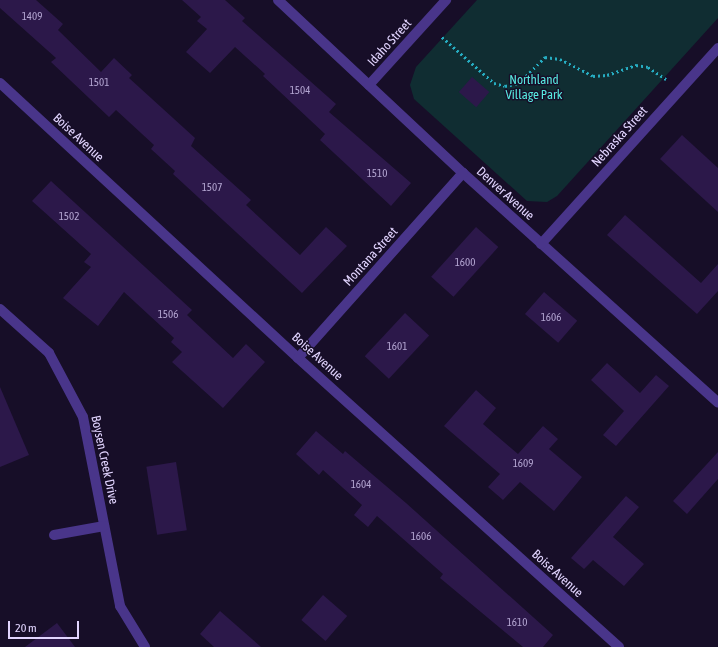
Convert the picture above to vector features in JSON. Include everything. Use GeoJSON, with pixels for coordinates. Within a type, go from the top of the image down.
{"type":"FeatureCollection","features":[{"type":"Feature","properties":{"kind":"street","name":"Denver Avenue"},"geometry":{"type":"LineString","coordinates":[[278,0],[463,173],[718,403]]}},
{"type":"Feature","properties":{"kind":"street","name":"Idaho Street"},"geometry":{"type":"LineString","coordinates":[[369,86],[446,0]]}},
{"type":"Feature","properties":{"kind":"street","name":"Nebraska Street"},"geometry":{"type":"LineString","coordinates":[[541,244],[718,48]]}},
{"type":"Feature","properties":{"kind":"street","name":"Boise Avenue"},"geometry":{"type":"LineString","coordinates":[[0,83],[298,358],[619,647]]}},
{"type":"Feature","properties":{"kind":"street","name":"Montana Street"},"geometry":{"type":"LineString","coordinates":[[298,358],[463,173]]}},
{"type":"Feature","properties":{"kind":"street","name":"Boysen Creek Drive"},"geometry":{"type":"LineString","coordinates":[[0,309],[49,353],[83,416],[120,606],[144,647]]}},
{"type":"Feature","properties":{"kind":"street"},"geometry":{"type":"LineString","coordinates":[[54,535],[104,526]]}},
{"type":"Feature","properties":{"kind":"path"},"geometry":{"type":"LineString","coordinates":[[442,37],[494,83],[505,86],[519,83],[545,57],[560,59],[593,76],[607,75],[636,65],[648,67],[666,79]]}},
{"type":"Feature","properties":{"kind":"green space","name":"Northland Village Park"},"geometry":{"type":"Polygon","coordinates":[[[477,0],[718,0],[718,18],[557,196],[547,202],[527,201],[414,99],[410,85],[416,67],[477,0]]]}},
{"type":"Feature","properties":{"kind":"building"},"geometry":{"type":"Polygon","coordinates":[[[0,0],[36,0],[63,24],[58,30],[101,72],[114,58],[132,75],[129,78],[195,138],[191,146],[251,200],[246,205],[300,255],[326,227],[347,246],[302,293],[173,174],[175,171],[151,149],[154,145],[116,110],[109,117],[51,62],[56,58],[0,8],[0,0]]]}},
{"type":"Feature","properties":{"kind":"building"},"geometry":{"type":"Polygon","coordinates":[[[182,0],[225,0],[245,18],[242,21],[336,104],[329,112],[411,183],[391,206],[320,140],[325,134],[263,76],[265,74],[235,47],[210,73],[186,52],[207,29],[197,21],[201,17],[182,0]]]}},
{"type":"Feature","properties":{"kind":"building"},"geometry":{"type":"Polygon","coordinates":[[[472,77],[489,92],[476,107],[459,92],[472,77]]]}},
{"type":"Feature","properties":{"kind":"building"},"geometry":{"type":"Polygon","coordinates":[[[682,135],[718,168],[718,212],[660,159],[682,135]]]}},
{"type":"Feature","properties":{"kind":"building"},"geometry":{"type":"Polygon","coordinates":[[[51,181],[192,310],[187,315],[233,358],[246,344],[265,362],[223,408],[172,362],[182,352],[171,342],[174,338],[124,292],[98,326],[63,298],[91,267],[84,262],[91,254],[32,201],[51,181]]]}},
{"type":"Feature","properties":{"kind":"building"},"geometry":{"type":"Polygon","coordinates":[[[625,215],[701,283],[718,264],[718,291],[697,314],[607,235],[625,215]]]}},
{"type":"Feature","properties":{"kind":"building"},"geometry":{"type":"Polygon","coordinates":[[[476,227],[498,247],[453,297],[431,277],[476,227]]]}},
{"type":"Feature","properties":{"kind":"building"},"geometry":{"type":"Polygon","coordinates":[[[544,292],[577,321],[558,343],[525,314],[544,292]]]}},
{"type":"Feature","properties":{"kind":"building"},"geometry":{"type":"Polygon","coordinates":[[[405,313],[429,336],[389,379],[365,356],[405,313]]]}},
{"type":"Feature","properties":{"kind":"building"},"geometry":{"type":"Polygon","coordinates":[[[607,363],[640,393],[656,375],[669,386],[616,446],[603,435],[624,411],[591,380],[607,363]]]}},
{"type":"Feature","properties":{"kind":"building"},"geometry":{"type":"Polygon","coordinates":[[[0,387],[29,455],[0,467],[0,387]]]}},
{"type":"Feature","properties":{"kind":"building"},"geometry":{"type":"Polygon","coordinates":[[[476,390],[496,408],[483,424],[518,454],[543,426],[558,439],[549,449],[582,477],[554,511],[520,482],[503,500],[488,487],[500,474],[444,426],[476,390]]]}},
{"type":"Feature","properties":{"kind":"building"},"geometry":{"type":"Polygon","coordinates":[[[316,431],[343,454],[345,451],[406,503],[553,635],[543,647],[523,647],[440,578],[443,574],[377,516],[368,527],[354,515],[362,505],[323,470],[319,475],[296,454],[316,431]]]}},
{"type":"Feature","properties":{"kind":"building"},"geometry":{"type":"Polygon","coordinates":[[[718,452],[718,479],[687,514],[673,501],[718,452]]]}},
{"type":"Feature","properties":{"kind":"building"},"geometry":{"type":"Polygon","coordinates":[[[176,462],[187,530],[157,535],[146,467],[176,462]]]}},
{"type":"Feature","properties":{"kind":"building"},"geometry":{"type":"Polygon","coordinates":[[[626,496],[639,507],[613,537],[644,564],[624,586],[593,560],[584,569],[571,558],[626,496]]]}},
{"type":"Feature","properties":{"kind":"building"},"geometry":{"type":"Polygon","coordinates":[[[323,595],[347,616],[326,641],[301,620],[323,595]]]}},
{"type":"Feature","properties":{"kind":"building"},"geometry":{"type":"Polygon","coordinates":[[[220,611],[261,647],[214,647],[200,634],[220,611]]]}},
{"type":"Feature","properties":{"kind":"building"},"geometry":{"type":"Polygon","coordinates":[[[57,623],[75,647],[25,647],[57,623]]]}}]}
